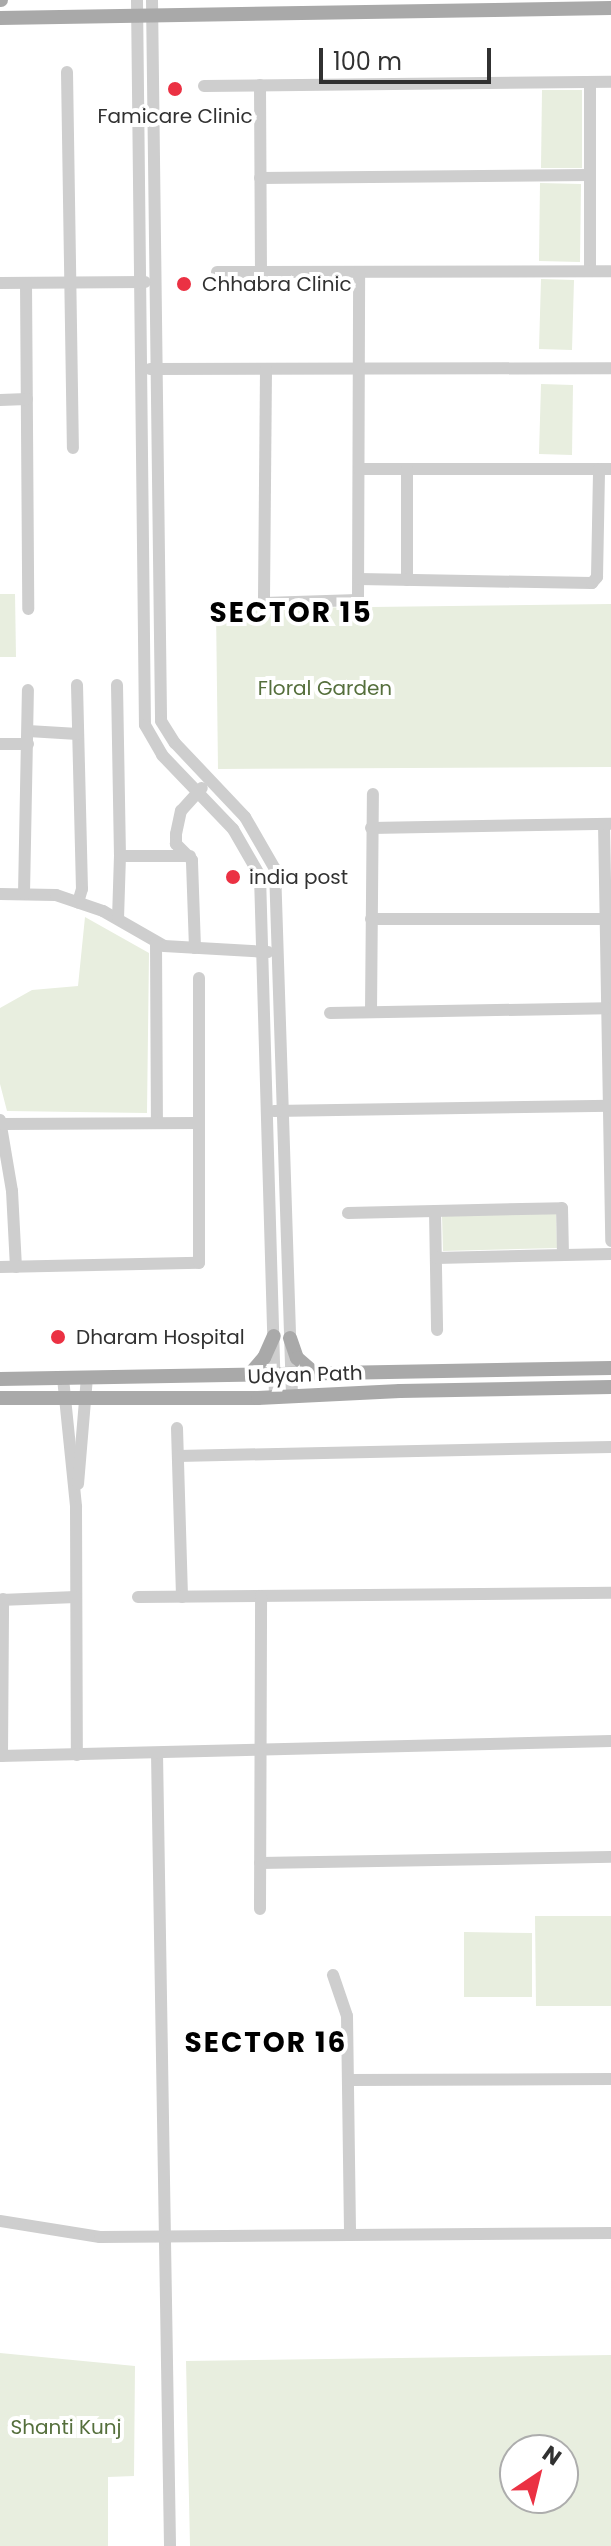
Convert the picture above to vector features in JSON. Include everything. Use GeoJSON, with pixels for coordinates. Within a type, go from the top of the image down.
{"type":"FeatureCollection","features":[{"type":"Feature","properties":{"kind":"main road"},"geometry":{"type":"LineString","coordinates":[[0,18],[147,10],[611,8]]}},
{"type":"Feature","properties":{"kind":"main road"},"geometry":{"type":"LineString","coordinates":[[249,1375],[264,1358],[274,1336]]}},
{"type":"Feature","properties":{"kind":"main road"},"geometry":{"type":"LineString","coordinates":[[290,1338],[297,1358],[314,1373]]}},
{"type":"Feature","properties":{"kind":"main road","name":"Udyan Path"},"geometry":{"type":"LineString","coordinates":[[0,1379],[611,1368]]}},
{"type":"Feature","properties":{"kind":"main road","name":"Udyan Path"},"geometry":{"type":"LineString","coordinates":[[0,1398],[275,1397],[611,1387]]}},
{"type":"Feature","properties":{"kind":"street"},"geometry":{"type":"LineString","coordinates":[[137,0],[147,10],[155,282],[161,721],[175,743],[245,817],[275,869],[292,1396]]}},
{"type":"Feature","properties":{"kind":"street"},"geometry":{"type":"LineString","coordinates":[[147,10],[140,282],[145,725],[162,755],[233,829],[260,876],[275,1397]]}},
{"type":"Feature","properties":{"kind":"street"},"geometry":{"type":"LineString","coordinates":[[67,72],[73,448]]}},
{"type":"Feature","properties":{"kind":"street"},"geometry":{"type":"LineString","coordinates":[[590,82],[590,271]]}},
{"type":"Feature","properties":{"kind":"street"},"geometry":{"type":"LineString","coordinates":[[204,86],[611,82]]}},
{"type":"Feature","properties":{"kind":"street"},"geometry":{"type":"LineString","coordinates":[[260,85],[261,272]]}},
{"type":"Feature","properties":{"kind":"street"},"geometry":{"type":"LineString","coordinates":[[260,178],[590,175]]}},
{"type":"Feature","properties":{"kind":"street"},"geometry":{"type":"LineString","coordinates":[[217,272],[611,271]]}},
{"type":"Feature","properties":{"kind":"street"},"geometry":{"type":"LineString","coordinates":[[266,369],[264,603],[358,600],[359,272]]}},
{"type":"Feature","properties":{"kind":"street"},"geometry":{"type":"LineString","coordinates":[[0,283],[155,282]]}},
{"type":"Feature","properties":{"kind":"street"},"geometry":{"type":"LineString","coordinates":[[26,283],[28,609]]}},
{"type":"Feature","properties":{"kind":"street"},"geometry":{"type":"LineString","coordinates":[[141,369],[611,368]]}},
{"type":"Feature","properties":{"kind":"street"},"geometry":{"type":"LineString","coordinates":[[0,400],[27,399]]}},
{"type":"Feature","properties":{"kind":"street"},"geometry":{"type":"LineString","coordinates":[[359,469],[605,469],[597,577],[592,583],[359,579]]}},
{"type":"Feature","properties":{"kind":"street"},"geometry":{"type":"LineString","coordinates":[[407,469],[407,580]]}},
{"type":"Feature","properties":{"kind":"street"},"geometry":{"type":"LineString","coordinates":[[77,685],[82,889],[78,902]]}},
{"type":"Feature","properties":{"kind":"street"},"geometry":{"type":"LineString","coordinates":[[117,685],[118,919]]}},
{"type":"Feature","properties":{"kind":"street"},"geometry":{"type":"LineString","coordinates":[[24,894],[28,690]]}},
{"type":"Feature","properties":{"kind":"street"},"geometry":{"type":"LineString","coordinates":[[0,744],[78,734]]}},
{"type":"Feature","properties":{"kind":"street"},"geometry":{"type":"LineString","coordinates":[[195,948],[190,856],[176,844],[177,826],[181,811],[211,781]]}},
{"type":"Feature","properties":{"kind":"street"},"geometry":{"type":"LineString","coordinates":[[371,1012],[373,794]]}},
{"type":"Feature","properties":{"kind":"street"},"geometry":{"type":"LineString","coordinates":[[371,828],[608,824],[606,919],[609,951],[611,1241]]}},
{"type":"Feature","properties":{"kind":"street"},"geometry":{"type":"LineString","coordinates":[[120,856],[190,856]]}},
{"type":"Feature","properties":{"kind":"street"},"geometry":{"type":"LineString","coordinates":[[0,894],[56,895],[118,919],[164,946],[277,953]]}},
{"type":"Feature","properties":{"kind":"street"},"geometry":{"type":"LineString","coordinates":[[371,919],[606,919]]}},
{"type":"Feature","properties":{"kind":"street"},"geometry":{"type":"LineString","coordinates":[[156,942],[157,1123]]}},
{"type":"Feature","properties":{"kind":"street"},"geometry":{"type":"LineString","coordinates":[[0,1267],[199,1263],[199,978]]}},
{"type":"Feature","properties":{"kind":"street"},"geometry":{"type":"LineString","coordinates":[[330,1013],[607,1008]]}},
{"type":"Feature","properties":{"kind":"street"},"geometry":{"type":"LineString","coordinates":[[267,1112],[610,1106]]}},
{"type":"Feature","properties":{"kind":"street"},"geometry":{"type":"LineString","coordinates":[[16,1267],[12,1191],[1,1122],[198,1123]]}},
{"type":"Feature","properties":{"kind":"street"},"geometry":{"type":"LineString","coordinates":[[348,1213],[562,1208],[563,1255]]}},
{"type":"Feature","properties":{"kind":"street"},"geometry":{"type":"LineString","coordinates":[[435,1211],[437,1330]]}},
{"type":"Feature","properties":{"kind":"street"},"geometry":{"type":"LineString","coordinates":[[436,1258],[611,1254]]}},
{"type":"Feature","properties":{"kind":"street"},"geometry":{"type":"LineString","coordinates":[[77,1755],[76,1507],[87,1377]]}},
{"type":"Feature","properties":{"kind":"street"},"geometry":{"type":"LineString","coordinates":[[63,1378],[62,1397],[76,1507]]}},
{"type":"Feature","properties":{"kind":"street"},"geometry":{"type":"LineString","coordinates":[[177,1428],[182,1597]]}},
{"type":"Feature","properties":{"kind":"street"},"geometry":{"type":"LineString","coordinates":[[178,1456],[611,1447]]}},
{"type":"Feature","properties":{"kind":"street"},"geometry":{"type":"LineString","coordinates":[[138,1597],[611,1593]]}},
{"type":"Feature","properties":{"kind":"street"},"geometry":{"type":"LineString","coordinates":[[260,1909],[261,1596]]}},
{"type":"Feature","properties":{"kind":"street"},"geometry":{"type":"LineString","coordinates":[[76,1597],[2,1600],[1,1756],[611,1741]]}},
{"type":"Feature","properties":{"kind":"street"},"geometry":{"type":"LineString","coordinates":[[157,1753],[170,2546]]}},
{"type":"Feature","properties":{"kind":"street"},"geometry":{"type":"LineString","coordinates":[[260,1863],[611,1857]]}},
{"type":"Feature","properties":{"kind":"street"},"geometry":{"type":"LineString","coordinates":[[333,1975],[347,2016],[350,2235]]}},
{"type":"Feature","properties":{"kind":"street"},"geometry":{"type":"LineString","coordinates":[[348,2080],[611,2079]]}},
{"type":"Feature","properties":{"kind":"street"},"geometry":{"type":"LineString","coordinates":[[0,2221],[100,2237],[611,2233]]}},
{"type":"Feature","properties":{"kind":"green space"},"geometry":{"type":"Polygon","coordinates":[[[542,90],[582,90],[582,168],[541,168],[542,90]]]}},
{"type":"Feature","properties":{"kind":"green space"},"geometry":{"type":"Polygon","coordinates":[[[540,183],[581,184],[580,262],[539,261],[540,183]]]}},
{"type":"Feature","properties":{"kind":"green space"},"geometry":{"type":"Polygon","coordinates":[[[541,279],[574,280],[572,350],[539,349],[541,279]]]}},
{"type":"Feature","properties":{"kind":"green space"},"geometry":{"type":"Polygon","coordinates":[[[541,384],[573,385],[572,455],[539,454],[541,384]]]}},
{"type":"Feature","properties":{"kind":"green space"},"geometry":{"type":"Polygon","coordinates":[[[0,594],[15,594],[16,657],[0,657],[0,594]]]}},
{"type":"Feature","properties":{"kind":"green space","name":"Floral Garden"},"geometry":{"type":"Polygon","coordinates":[[[611,604],[611,767],[218,769],[216,609],[611,604]]]}},
{"type":"Feature","properties":{"kind":"green space"},"geometry":{"type":"Polygon","coordinates":[[[85,917],[149,953],[147,1113],[7,1111],[0,1084],[0,1008],[32,990],[78,986],[85,917]]]}},
{"type":"Feature","properties":{"kind":"green space"},"geometry":{"type":"Polygon","coordinates":[[[556,1213],[557,1248],[443,1251],[442,1216],[556,1213]]]}},
{"type":"Feature","properties":{"kind":"green space"},"geometry":{"type":"Polygon","coordinates":[[[535,1916],[611,1916],[611,2006],[536,2006],[535,1916]]]}},
{"type":"Feature","properties":{"kind":"green space"},"geometry":{"type":"Polygon","coordinates":[[[464,1932],[532,1933],[532,1997],[464,1997],[464,1932]]]}},
{"type":"Feature","properties":{"kind":"green space","name":"Shanti Kunj"},"geometry":{"type":"Polygon","coordinates":[[[0,2353],[135,2366],[134,2476],[108,2477],[108,2546],[0,2546],[0,2353]]]}},
{"type":"Feature","properties":{"kind":"green space"},"geometry":{"type":"Polygon","coordinates":[[[611,2355],[611,2546],[190,2546],[186,2361],[611,2355]]]}},
{"type":"Feature","properties":{"kind":"place","name":"Famicare Clinic"},"geometry":{"type":"Point","coordinates":[175,89]}},
{"type":"Feature","properties":{"kind":"place","name":"Chhabra Clinic"},"geometry":{"type":"Point","coordinates":[184,284]}},
{"type":"Feature","properties":{"kind":"place","name":"india post"},"geometry":{"type":"Point","coordinates":[233,877]}},
{"type":"Feature","properties":{"kind":"place","name":"Dharam Hospital"},"geometry":{"type":"Point","coordinates":[58,1337]}},
{"type":"Feature","properties":{"kind":"district","name":"SECTOR 15"},"geometry":{"type":"Point","coordinates":[291,613]}},
{"type":"Feature","properties":{"kind":"district","name":"SECTOR 16"},"geometry":{"type":"Point","coordinates":[266,2043]}}]}
